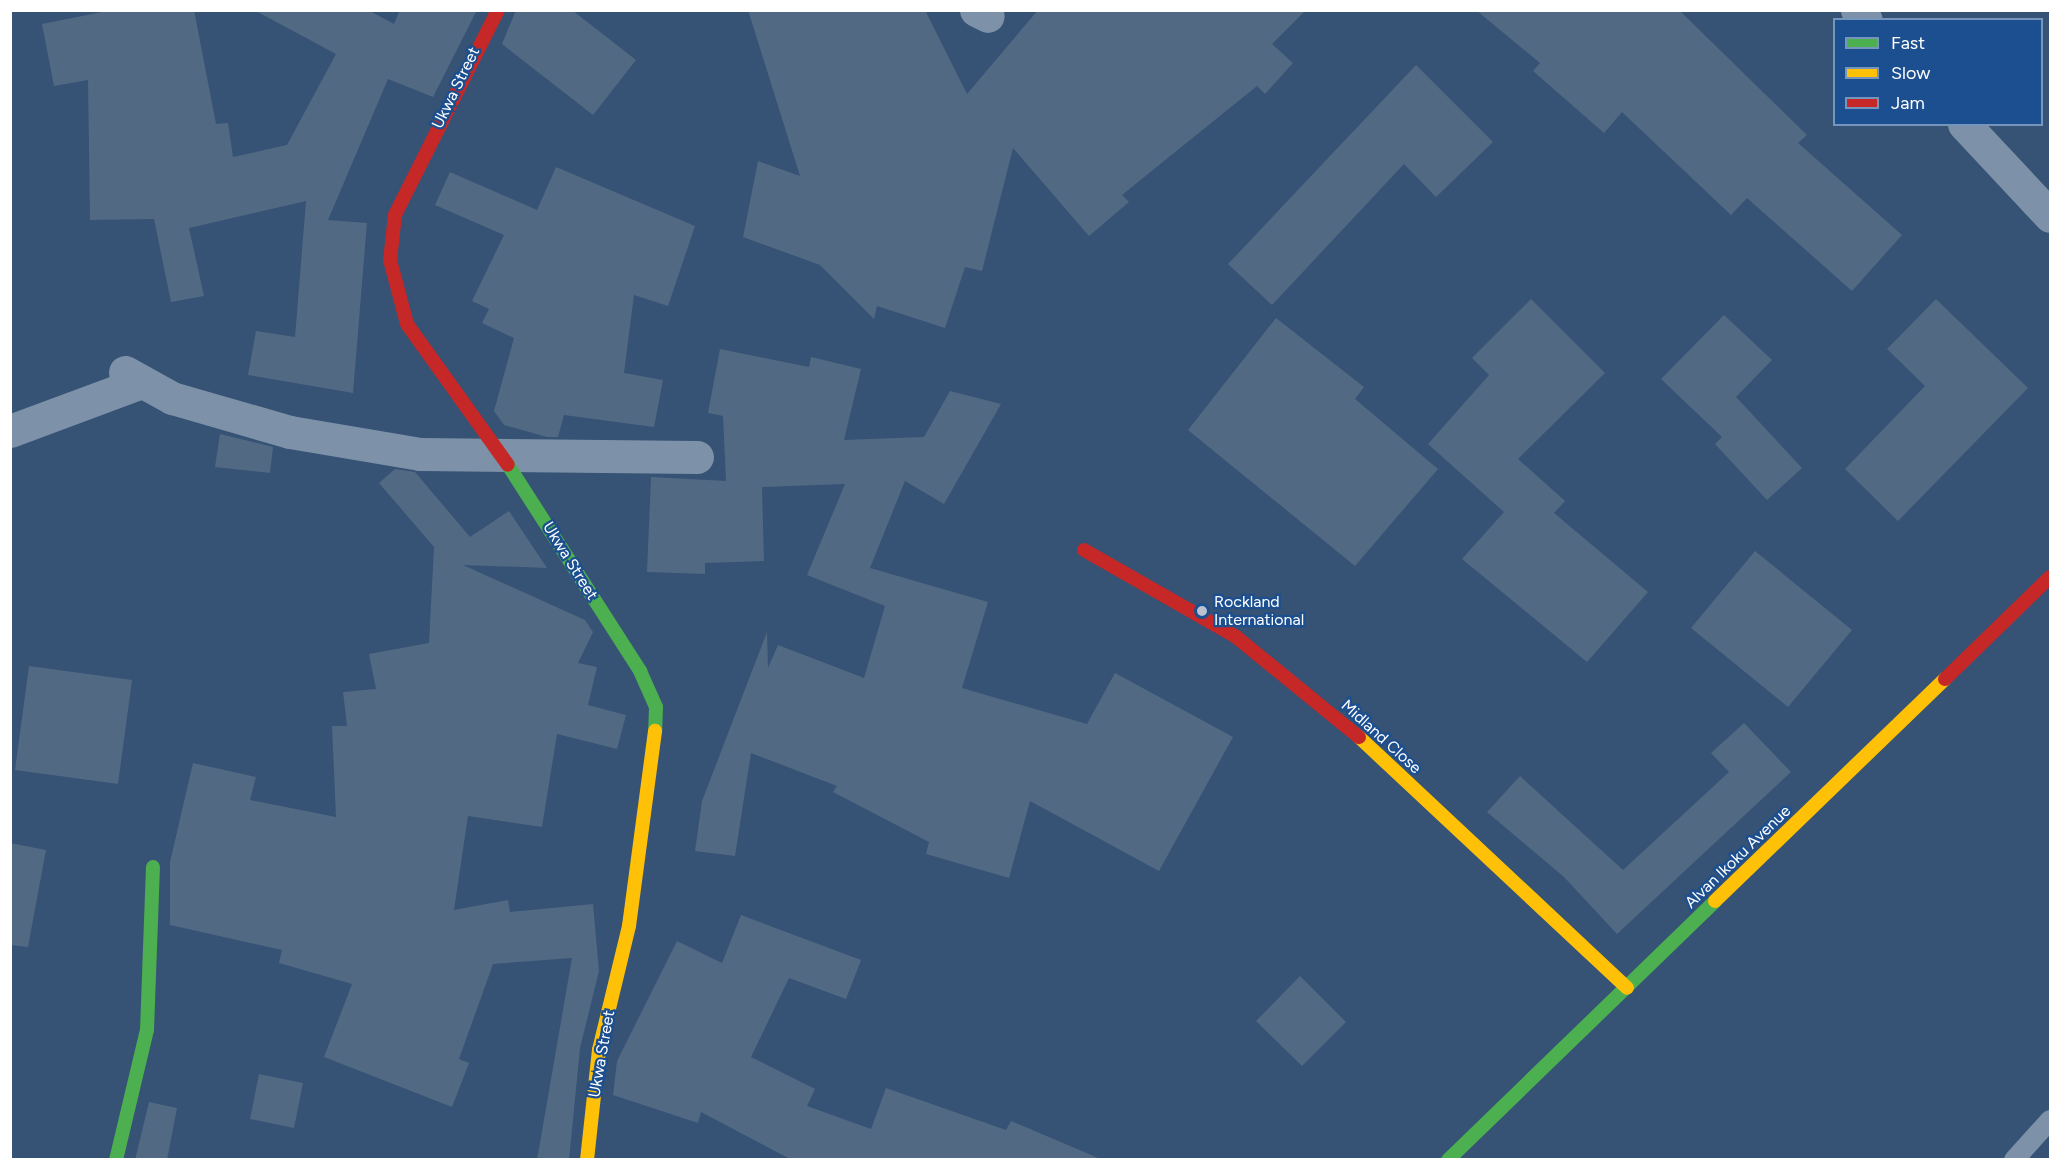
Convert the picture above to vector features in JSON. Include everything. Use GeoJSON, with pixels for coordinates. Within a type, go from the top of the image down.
{"type":"FeatureCollection","features":[{"type":"Feature","properties":{"kind":"street","name":"Ukwa Street"},"geometry":{"type":"LineString","coordinates":[[498,10],[395,215],[390,260],[407,324],[503,456],[640,671],[656,707],[655,754],[630,926],[599,1050],[586,1160]]}},
{"type":"Feature","properties":{"kind":"street"},"geometry":{"type":"LineString","coordinates":[[1966,126],[2050,216]]}},
{"type":"Feature","properties":{"kind":"street"},"geometry":{"type":"LineString","coordinates":[[10,431],[134,377],[172,398],[290,432],[420,454],[697,457]]}},
{"type":"Feature","properties":{"kind":"street","name":"Midland Close"},"geometry":{"type":"LineString","coordinates":[[1084,550],[1235,636],[1357,735],[1627,988]]}},
{"type":"Feature","properties":{"kind":"street","name":"Alvan Ikoku Avenue"},"geometry":{"type":"LineString","coordinates":[[1448,1160],[2050,577]]}},
{"type":"Feature","properties":{"kind":"street"},"geometry":{"type":"LineString","coordinates":[[116,1160],[147,1030],[153,867]]}},
{"type":"Feature","properties":{"kind":"lane"},"geometry":{"type":"LineString","coordinates":[[2014,1160],[2050,1120]]}},
{"type":"Feature","properties":{"kind":"building"},"geometry":{"type":"Polygon","coordinates":[[[112,10],[194,10],[216,124],[228,123],[233,157],[287,145],[336,54],[254,10],[368,10],[394,24],[400,10],[477,10],[433,97],[388,79],[328,220],[367,223],[353,393],[248,375],[256,331],[295,337],[306,201],[189,228],[204,296],[171,302],[154,219],[90,220],[88,80],[54,86],[42,24],[112,10]]]}},
{"type":"Feature","properties":{"kind":"building"},"geometry":{"type":"Polygon","coordinates":[[[516,10],[572,10],[636,60],[593,115],[502,44],[516,10]]]}},
{"type":"Feature","properties":{"kind":"building"},"geometry":{"type":"Polygon","coordinates":[[[748,10],[925,10],[967,94],[1038,10],[1306,10],[1272,44],[1293,63],[1265,94],[1257,86],[1122,195],[1129,202],[1089,236],[1013,148],[982,271],[965,267],[945,328],[877,306],[874,319],[820,265],[743,237],[758,161],[800,176],[748,10]]]}},
{"type":"Feature","properties":{"kind":"building"},"geometry":{"type":"Polygon","coordinates":[[[1476,10],[1679,10],[1807,135],[1798,143],[1902,235],[1852,291],[1747,198],[1731,215],[1622,112],[1604,133],[1533,71],[1540,63],[1476,10]]]}},
{"type":"Feature","properties":{"kind":"building"},"geometry":{"type":"Polygon","coordinates":[[[1416,65],[1493,142],[1436,197],[1404,164],[1272,305],[1228,264],[1416,65]]]}},
{"type":"Feature","properties":{"kind":"building"},"geometry":{"type":"Polygon","coordinates":[[[556,167],[695,226],[668,306],[634,295],[624,373],[663,380],[654,427],[564,415],[558,437],[547,437],[504,425],[494,411],[514,338],[482,323],[489,309],[472,301],[504,235],[435,205],[450,172],[537,210],[556,167]]]}},
{"type":"Feature","properties":{"kind":"building"},"geometry":{"type":"Polygon","coordinates":[[[1531,299],[1605,373],[1518,459],[1565,501],[1554,513],[1648,592],[1587,662],[1462,559],[1504,512],[1428,444],[1489,375],[1472,358],[1531,299]]]}},
{"type":"Feature","properties":{"kind":"building"},"geometry":{"type":"Polygon","coordinates":[[[1936,299],[2028,388],[1898,521],[1845,469],[1925,386],[1887,349],[1936,299]]]}},
{"type":"Feature","properties":{"kind":"building"},"geometry":{"type":"Polygon","coordinates":[[[1724,315],[1772,360],[1736,397],[1802,468],[1767,500],[1715,444],[1722,437],[1661,379],[1724,315]]]}},
{"type":"Feature","properties":{"kind":"building"},"geometry":{"type":"Polygon","coordinates":[[[1276,318],[1364,387],[1355,399],[1438,469],[1355,566],[1188,430],[1276,318]]]}},
{"type":"Feature","properties":{"kind":"building"},"geometry":{"type":"Polygon","coordinates":[[[720,349],[809,367],[811,357],[861,369],[844,440],[924,437],[950,391],[1001,404],[944,504],[905,481],[870,568],[988,602],[962,688],[1087,724],[1115,673],[1233,737],[1159,871],[1030,801],[1009,878],[926,854],[929,842],[833,792],[837,786],[751,753],[735,856],[695,851],[702,801],[767,632],[768,668],[778,645],[864,678],[885,606],[807,575],[845,484],[762,487],[764,561],[705,563],[705,574],[647,572],[651,477],[726,481],[723,416],[708,413],[720,349]]]}},
{"type":"Feature","properties":{"kind":"building"},"geometry":{"type":"Polygon","coordinates":[[[220,434],[273,447],[270,473],[215,467],[220,434]]]}},
{"type":"Feature","properties":{"kind":"building"},"geometry":{"type":"Polygon","coordinates":[[[395,469],[415,472],[470,537],[509,511],[547,568],[463,565],[585,620],[593,632],[578,663],[597,667],[588,705],[626,715],[617,749],[557,734],[542,827],[468,816],[454,910],[508,900],[510,912],[593,904],[599,971],[580,1048],[569,1160],[537,1160],[572,958],[493,964],[459,1059],[469,1063],[452,1107],[324,1057],[352,984],[279,963],[282,950],[170,925],[170,862],[193,763],[256,777],[250,800],[336,817],[332,726],[347,726],[343,692],[376,689],[369,654],[429,643],[434,547],[379,483],[395,469]]]}},
{"type":"Feature","properties":{"kind":"building"},"geometry":{"type":"Polygon","coordinates":[[[1755,551],[1852,630],[1788,707],[1691,628],[1755,551]]]}},
{"type":"Feature","properties":{"kind":"building"},"geometry":{"type":"Polygon","coordinates":[[[29,666],[132,680],[118,784],[15,770],[29,666]]]}},
{"type":"Feature","properties":{"kind":"building"},"geometry":{"type":"Polygon","coordinates":[[[1744,723],[1791,772],[1617,934],[1564,877],[1487,812],[1520,776],[1623,870],[1729,772],[1711,753],[1744,723]]]}},
{"type":"Feature","properties":{"kind":"building"},"geometry":{"type":"Polygon","coordinates":[[[10,843],[46,850],[28,947],[10,945],[10,843]]]}},
{"type":"Feature","properties":{"kind":"building"},"geometry":{"type":"Polygon","coordinates":[[[741,915],[861,960],[846,999],[789,978],[751,1057],[815,1089],[807,1106],[871,1129],[886,1088],[1006,1130],[1011,1121],[1103,1160],[792,1160],[701,1112],[698,1123],[613,1095],[617,1061],[677,941],[722,963],[741,915]]]}},
{"type":"Feature","properties":{"kind":"building"},"geometry":{"type":"Polygon","coordinates":[[[1300,976],[1346,1022],[1302,1066],[1256,1021],[1300,976]]]}},
{"type":"Feature","properties":{"kind":"building"},"geometry":{"type":"Polygon","coordinates":[[[259,1074],[303,1083],[294,1128],[250,1119],[259,1074]]]}},
{"type":"Feature","properties":{"kind":"building"},"geometry":{"type":"Polygon","coordinates":[[[149,1102],[177,1108],[167,1160],[135,1160],[149,1102]]]}},
{"type":"Feature","properties":{"kind":"traffic: fast"},"geometry":{"type":"LineString","coordinates":[[508,465],[640,671],[656,707],[655,731]]}},
{"type":"Feature","properties":{"kind":"traffic: fast"},"geometry":{"type":"LineString","coordinates":[[116,1160],[147,1030],[153,867]]}},
{"type":"Feature","properties":{"kind":"traffic: fast"},"geometry":{"type":"LineString","coordinates":[[1448,1160],[1715,901]]}},
{"type":"Feature","properties":{"kind":"traffic: slow"},"geometry":{"type":"LineString","coordinates":[[1715,901],[1945,679]]}},
{"type":"Feature","properties":{"kind":"traffic: slow"},"geometry":{"type":"LineString","coordinates":[[587,1160],[599,1050],[629,926],[655,731]]}},
{"type":"Feature","properties":{"kind":"traffic: slow"},"geometry":{"type":"LineString","coordinates":[[1359,737],[1627,988]]}},
{"type":"Feature","properties":{"kind":"traffic: jam"},"geometry":{"type":"LineString","coordinates":[[498,10],[395,215],[390,260],[407,324],[508,465]]}},
{"type":"Feature","properties":{"kind":"traffic: jam"},"geometry":{"type":"LineString","coordinates":[[1084,550],[1235,636],[1359,737]]}},
{"type":"Feature","properties":{"kind":"traffic: jam"},"geometry":{"type":"LineString","coordinates":[[1945,679],[2050,577]]}},
{"type":"Feature","properties":{"kind":"place","name":"Rockland International"},"geometry":{"type":"Point","coordinates":[1202,611]}}]}
